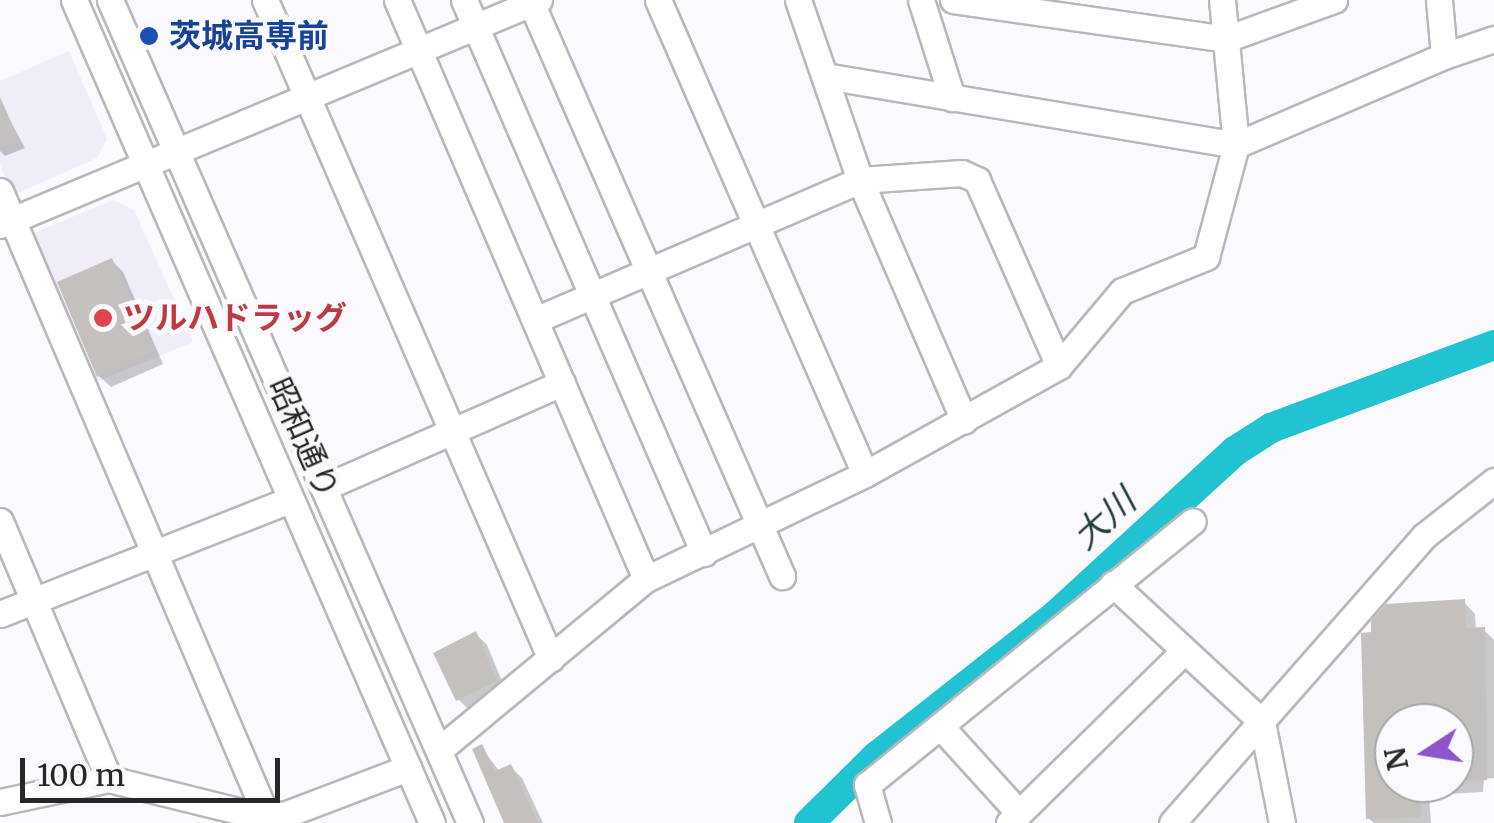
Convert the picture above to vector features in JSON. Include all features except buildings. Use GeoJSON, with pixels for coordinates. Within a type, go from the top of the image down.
{"type":"FeatureCollection","features":[{"type":"Feature","properties":{"kind":"street","name":"昭和通り"},"geometry":{"type":"LineString","coordinates":[[74,0],[432,823]]}},
{"type":"Feature","properties":{"kind":"street","name":"昭和通り"},"geometry":{"type":"LineString","coordinates":[[110,0],[470,823]]}},
{"type":"Feature","properties":{"kind":"street"},"geometry":{"type":"LineString","coordinates":[[265,0],[551,659]]}},
{"type":"Feature","properties":{"kind":"street"},"geometry":{"type":"LineString","coordinates":[[398,0],[646,579]]}},
{"type":"Feature","properties":{"kind":"street"},"geometry":{"type":"LineString","coordinates":[[464,0],[704,553]]}},
{"type":"Feature","properties":{"kind":"street"},"geometry":{"type":"LineString","coordinates":[[658,0],[865,474]]}},
{"type":"Feature","properties":{"kind":"street"},"geometry":{"type":"LineString","coordinates":[[798,0],[860,180],[964,420]]}},
{"type":"Feature","properties":{"kind":"street"},"geometry":{"type":"LineString","coordinates":[[921,0],[952,98]]}},
{"type":"Feature","properties":{"kind":"street"},"geometry":{"type":"LineString","coordinates":[[953,0],[1226,40],[1334,0]]}},
{"type":"Feature","properties":{"kind":"street"},"geometry":{"type":"LineString","coordinates":[[438,750],[646,579],[760,528],[865,474],[1059,366],[1122,291],[1206,256],[1236,145],[1222,0]]}},
{"type":"Feature","properties":{"kind":"street"},"geometry":{"type":"LineString","coordinates":[[1440,0],[1444,56]]}},
{"type":"Feature","properties":{"kind":"street"},"geometry":{"type":"LineString","coordinates":[[6,223],[534,1],[782,576]]}},
{"type":"Feature","properties":{"kind":"street"},"geometry":{"type":"LineString","coordinates":[[825,76],[1236,145],[1444,56],[1494,39]]}},
{"type":"Feature","properties":{"kind":"street"},"geometry":{"type":"LineString","coordinates":[[535,320],[860,180],[962,173],[977,180],[1059,366]]}},
{"type":"Feature","properties":{"kind":"street"},"geometry":{"type":"LineString","coordinates":[[0,191],[6,223],[155,554],[266,814]]}},
{"type":"Feature","properties":{"kind":"street"},"geometry":{"type":"LineString","coordinates":[[325,487],[562,383]]}},
{"type":"Feature","properties":{"kind":"street"},"geometry":{"type":"LineString","coordinates":[[1172,823],[1424,536],[1494,480]]}},
{"type":"Feature","properties":{"kind":"street"},"geometry":{"type":"LineString","coordinates":[[0,614],[289,500]]}},
{"type":"Feature","properties":{"kind":"street"},"geometry":{"type":"LineString","coordinates":[[0,520],[109,778]]}},
{"type":"Feature","properties":{"kind":"street"},"geometry":{"type":"LineString","coordinates":[[878,823],[866,785],[1193,521]]}},
{"type":"Feature","properties":{"kind":"street"},"geometry":{"type":"LineString","coordinates":[[1112,584],[1262,722],[1282,823]]}},
{"type":"Feature","properties":{"kind":"street"},"geometry":{"type":"LineString","coordinates":[[941,727],[1014,818],[1184,651]]}},
{"type":"Feature","properties":{"kind":"street"},"geometry":{"type":"LineString","coordinates":[[0,802],[109,778],[284,815],[408,768]]}},
{"type":"Feature","properties":{"kind":"shaded area"},"geometry":{"type":"Polygon","coordinates":[[[69,51],[107,139],[97,158],[13,195],[0,165],[0,81],[69,51]]]}},
{"type":"Feature","properties":{"kind":"shaded area"},"geometry":{"type":"Polygon","coordinates":[[[113,200],[134,210],[193,342],[91,384],[31,248],[34,233],[113,200]]]}},
{"type":"Feature","properties":{"kind":"waterway","name":"大川"},"geometry":{"type":"LineString","coordinates":[[809,823],[877,756],[1056,615],[1235,451],[1271,428],[1494,345]]}},
{"type":"Feature","properties":{"kind":"place","name":"茨城高専前"},"geometry":{"type":"Point","coordinates":[149,36]}},
{"type":"Feature","properties":{"kind":"place","name":"ツルハドラッグ"},"geometry":{"type":"Point","coordinates":[103,318]}}]}
